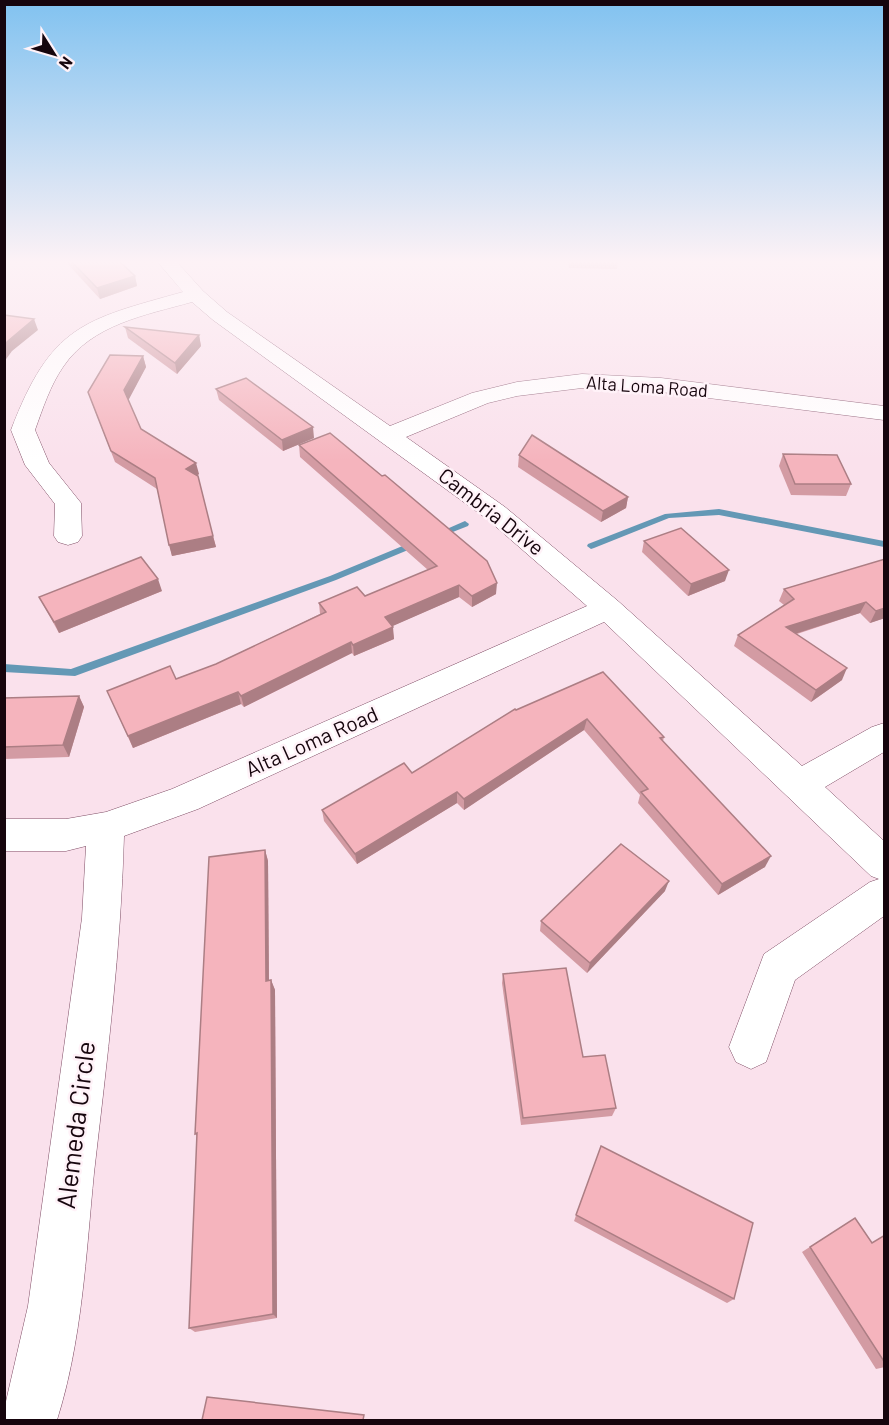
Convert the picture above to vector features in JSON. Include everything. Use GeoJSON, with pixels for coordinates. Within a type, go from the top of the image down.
{"type":"FeatureCollection","features":[{"type":"Feature","properties":{"kind":"street"},"geometry":{"type":"LineString","coordinates":[[68,536],[68,503],[14,433],[50,369],[62,353],[76,340],[98,328]]}},
{"type":"Feature","properties":{"kind":"street","name":"Cambria Drive"},"geometry":{"type":"LineString","coordinates":[[236,328],[496,513],[608,608],[885,864]]}},
{"type":"Feature","properties":{"kind":"street","name":"Alta Loma Road"},"geometry":{"type":"LineString","coordinates":[[388,436],[480,398],[517,388],[582,381],[661,385],[843,418],[885,414]]}},
{"type":"Feature","properties":{"kind":"street","name":"Alta Loma Road"},"geometry":{"type":"LineString","coordinates":[[4,835],[66,835],[106,827],[185,799],[608,608]]}},
{"type":"Feature","properties":{"kind":"street"},"geometry":{"type":"LineString","coordinates":[[800,785],[885,736]]}},
{"type":"Feature","properties":{"kind":"street","name":"Alemeda Circle"},"geometry":{"type":"LineString","coordinates":[[29,1420],[36,1398],[54,1306],[102,918],[106,827]]}},
{"type":"Feature","properties":{"kind":"street"},"geometry":{"type":"LineString","coordinates":[[751,1047],[779,968],[885,894]]}},
{"type":"Feature","properties":{"kind":"building"},"geometry":{"type":"Polygon","coordinates":[[[4,328],[24,328],[4,345],[4,328]]]}},
{"type":"Feature","properties":{"kind":"building"},"geometry":{"type":"Polygon","coordinates":[[[126,328],[199,335],[175,363],[126,328]]]}},
{"type":"Feature","properties":{"kind":"building"},"geometry":{"type":"Polygon","coordinates":[[[110,355],[143,356],[124,390],[141,429],[196,463],[186,469],[198,476],[213,536],[169,545],[155,478],[111,451],[88,392],[110,355]]]}},
{"type":"Feature","properties":{"kind":"building"},"geometry":{"type":"Polygon","coordinates":[[[246,378],[313,427],[282,440],[216,389],[246,378]]]}},
{"type":"Feature","properties":{"kind":"building"},"geometry":{"type":"Polygon","coordinates":[[[330,433],[382,476],[385,475],[487,561],[497,583],[472,596],[459,585],[385,617],[393,627],[353,645],[351,642],[241,696],[238,692],[128,736],[107,691],[170,666],[176,679],[216,664],[326,612],[319,603],[357,587],[365,596],[437,566],[299,445],[330,433]]]}},
{"type":"Feature","properties":{"kind":"building"},"geometry":{"type":"Polygon","coordinates":[[[532,435],[628,497],[603,511],[519,455],[532,435]]]}},
{"type":"Feature","properties":{"kind":"building"},"geometry":{"type":"Polygon","coordinates":[[[783,454],[837,455],[851,484],[795,484],[783,454]]]}},
{"type":"Feature","properties":{"kind":"building"},"geometry":{"type":"Polygon","coordinates":[[[681,528],[729,570],[691,584],[644,541],[681,528]]]}},
{"type":"Feature","properties":{"kind":"building"},"geometry":{"type":"Polygon","coordinates":[[[141,557],[158,579],[54,622],[39,597],[141,557]]]}},
{"type":"Feature","properties":{"kind":"building"},"geometry":{"type":"Polygon","coordinates":[[[885,559],[885,608],[876,611],[866,602],[786,627],[847,668],[816,690],[738,635],[794,599],[784,589],[885,559]]]}},
{"type":"Feature","properties":{"kind":"building"},"geometry":{"type":"Polygon","coordinates":[[[603,672],[664,737],[660,738],[771,856],[722,884],[641,792],[648,789],[587,719],[464,799],[457,792],[355,854],[322,810],[404,763],[412,773],[515,709],[603,672]]]}},
{"type":"Feature","properties":{"kind":"building"},"geometry":{"type":"Polygon","coordinates":[[[79,696],[63,745],[4,747],[4,698],[79,696]]]}},
{"type":"Feature","properties":{"kind":"building"},"geometry":{"type":"Polygon","coordinates":[[[621,844],[669,881],[590,963],[541,921],[621,844]]]}},
{"type":"Feature","properties":{"kind":"building"},"geometry":{"type":"Polygon","coordinates":[[[265,850],[266,981],[271,980],[273,1314],[189,1328],[197,1133],[195,1134],[209,857],[265,850]]]}},
{"type":"Feature","properties":{"kind":"building"},"geometry":{"type":"Polygon","coordinates":[[[566,968],[583,1057],[605,1055],[616,1108],[523,1118],[503,974],[566,968]]]}},
{"type":"Feature","properties":{"kind":"building"},"geometry":{"type":"Polygon","coordinates":[[[601,1146],[753,1223],[734,1299],[576,1215],[601,1146]]]}},
{"type":"Feature","properties":{"kind":"building"},"geometry":{"type":"Polygon","coordinates":[[[855,1218],[872,1243],[885,1235],[885,1363],[810,1247],[855,1218]]]}},
{"type":"Feature","properties":{"kind":"building"},"geometry":{"type":"Polygon","coordinates":[[[207,1397],[364,1415],[363,1420],[202,1420],[207,1397]]]}},
{"type":"Feature","properties":{"kind":"waterway"},"geometry":{"type":"LineString","coordinates":[[591,546],[668,516],[719,512],[884,544]]}},
{"type":"Feature","properties":{"kind":"waterway"},"geometry":{"type":"LineString","coordinates":[[437,535],[465,524]]}},
{"type":"Feature","properties":{"kind":"waterway"},"geometry":{"type":"LineString","coordinates":[[4,668],[71,673],[333,578],[417,543]]}}]}
